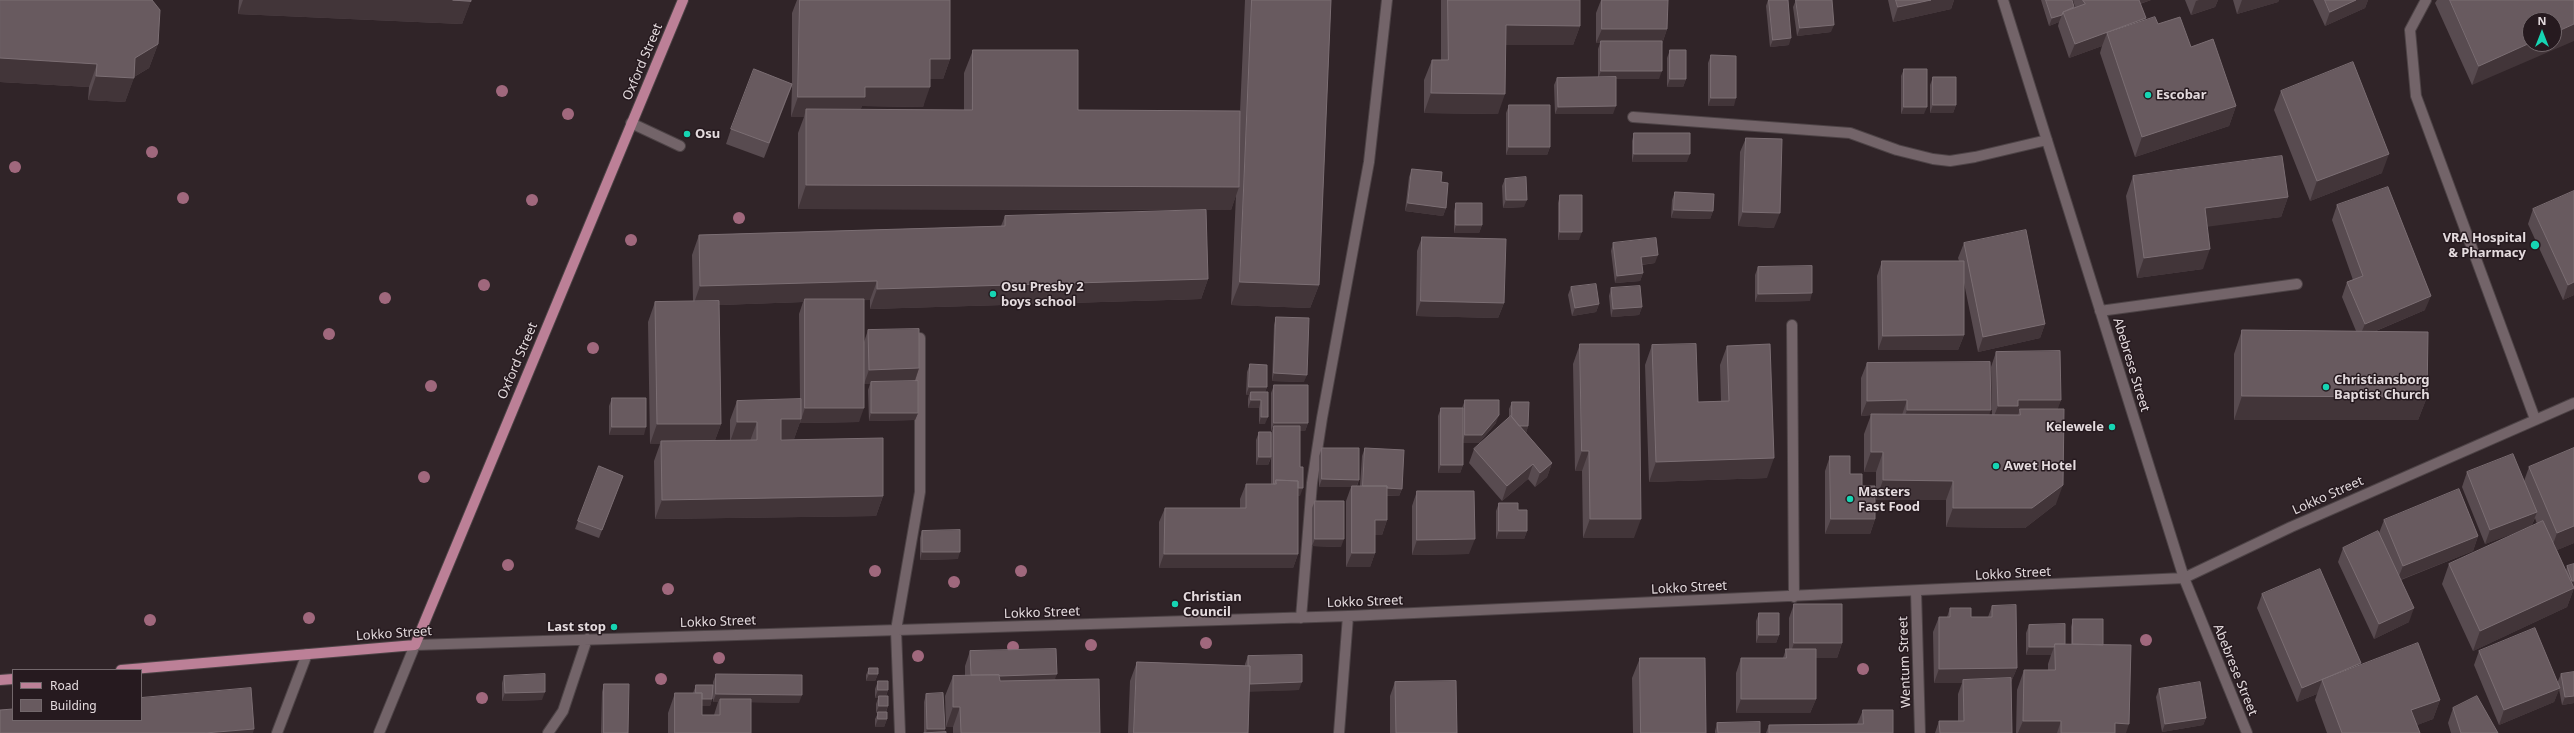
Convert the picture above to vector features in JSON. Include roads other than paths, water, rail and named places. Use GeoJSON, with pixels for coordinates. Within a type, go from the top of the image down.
{"type":"FeatureCollection","features":[{"type":"Feature","properties":{"kind":"main road","name":"Oxford Street"},"geometry":{"type":"LineString","coordinates":[[415,645],[683,0]]}},
{"type":"Feature","properties":{"kind":"main road","name":"Lokko Street"},"geometry":{"type":"LineString","coordinates":[[133,669],[415,645]]}},
{"type":"Feature","properties":{"kind":"main road"},"geometry":{"type":"LineString","coordinates":[[0,680],[12,679]]}},
{"type":"Feature","properties":{"kind":"street"},"geometry":{"type":"LineString","coordinates":[[1301,618],[1313,476],[1369,162],[1387,0]]}},
{"type":"Feature","properties":{"kind":"street","name":"Abebrese Street"},"geometry":{"type":"LineString","coordinates":[[2003,0],[2184,578],[2247,733]]}},
{"type":"Feature","properties":{"kind":"street"},"geometry":{"type":"LineString","coordinates":[[2426,0],[2410,30],[2416,96],[2535,419]]}},
{"type":"Feature","properties":{"kind":"street"},"geometry":{"type":"LineString","coordinates":[[1633,116],[1850,134],[1897,150],[1933,159],[1950,161],[1975,157],[2048,140]]}},
{"type":"Feature","properties":{"kind":"street"},"geometry":{"type":"LineString","coordinates":[[631,123],[680,146]]}},
{"type":"Feature","properties":{"kind":"street"},"geometry":{"type":"LineString","coordinates":[[2100,311],[2297,284]]}},
{"type":"Feature","properties":{"kind":"street"},"geometry":{"type":"LineString","coordinates":[[1792,325],[1794,597]]}},
{"type":"Feature","properties":{"kind":"street"},"geometry":{"type":"LineString","coordinates":[[900,733],[896,630],[920,492],[920,338]]}},
{"type":"Feature","properties":{"kind":"street","name":"Lokko Street"},"geometry":{"type":"LineString","coordinates":[[415,645],[1301,618],[1794,597],[2184,578],[2291,527],[2574,403]]}},
{"type":"Feature","properties":{"kind":"street","name":"Wentum Street"},"geometry":{"type":"LineString","coordinates":[[1916,591],[1920,733]]}},
{"type":"Feature","properties":{"kind":"street"},"geometry":{"type":"LineString","coordinates":[[1339,733],[1348,616]]}},
{"type":"Feature","properties":{"kind":"street"},"geometry":{"type":"LineString","coordinates":[[548,733],[563,711],[587,639]]}},
{"type":"Feature","properties":{"kind":"street","name":"Oxford Street"},"geometry":{"type":"LineString","coordinates":[[379,733],[415,645]]}},
{"type":"Feature","properties":{"kind":"street"},"geometry":{"type":"LineString","coordinates":[[277,733],[307,654]]}},
{"type":"Feature","properties":{"kind":"place","name":"Escobar"},"geometry":{"type":"Point","coordinates":[2148,95]}},
{"type":"Feature","properties":{"kind":"place","name":"Osu"},"geometry":{"type":"Point","coordinates":[687,134]}},
{"type":"Feature","properties":{"kind":"place","name":"VRA Hospital & Pharmacy"},"geometry":{"type":"Point","coordinates":[2535,245]}},
{"type":"Feature","properties":{"kind":"place","name":"Osu Presby 2 boys school"},"geometry":{"type":"Point","coordinates":[993,294]}},
{"type":"Feature","properties":{"kind":"place","name":"Christiansborg Baptist Church"},"geometry":{"type":"Point","coordinates":[2326,387]}},
{"type":"Feature","properties":{"kind":"place","name":"Kelewele"},"geometry":{"type":"Point","coordinates":[2112,427]}},
{"type":"Feature","properties":{"kind":"place","name":"Awet Hotel"},"geometry":{"type":"Point","coordinates":[1996,466]}},
{"type":"Feature","properties":{"kind":"place","name":"Masters Fast Food"},"geometry":{"type":"Point","coordinates":[1850,499]}},
{"type":"Feature","properties":{"kind":"place","name":"Christian Council"},"geometry":{"type":"Point","coordinates":[1175,604]}},
{"type":"Feature","properties":{"kind":"place","name":"Last stop"},"geometry":{"type":"Point","coordinates":[614,627]}}]}
